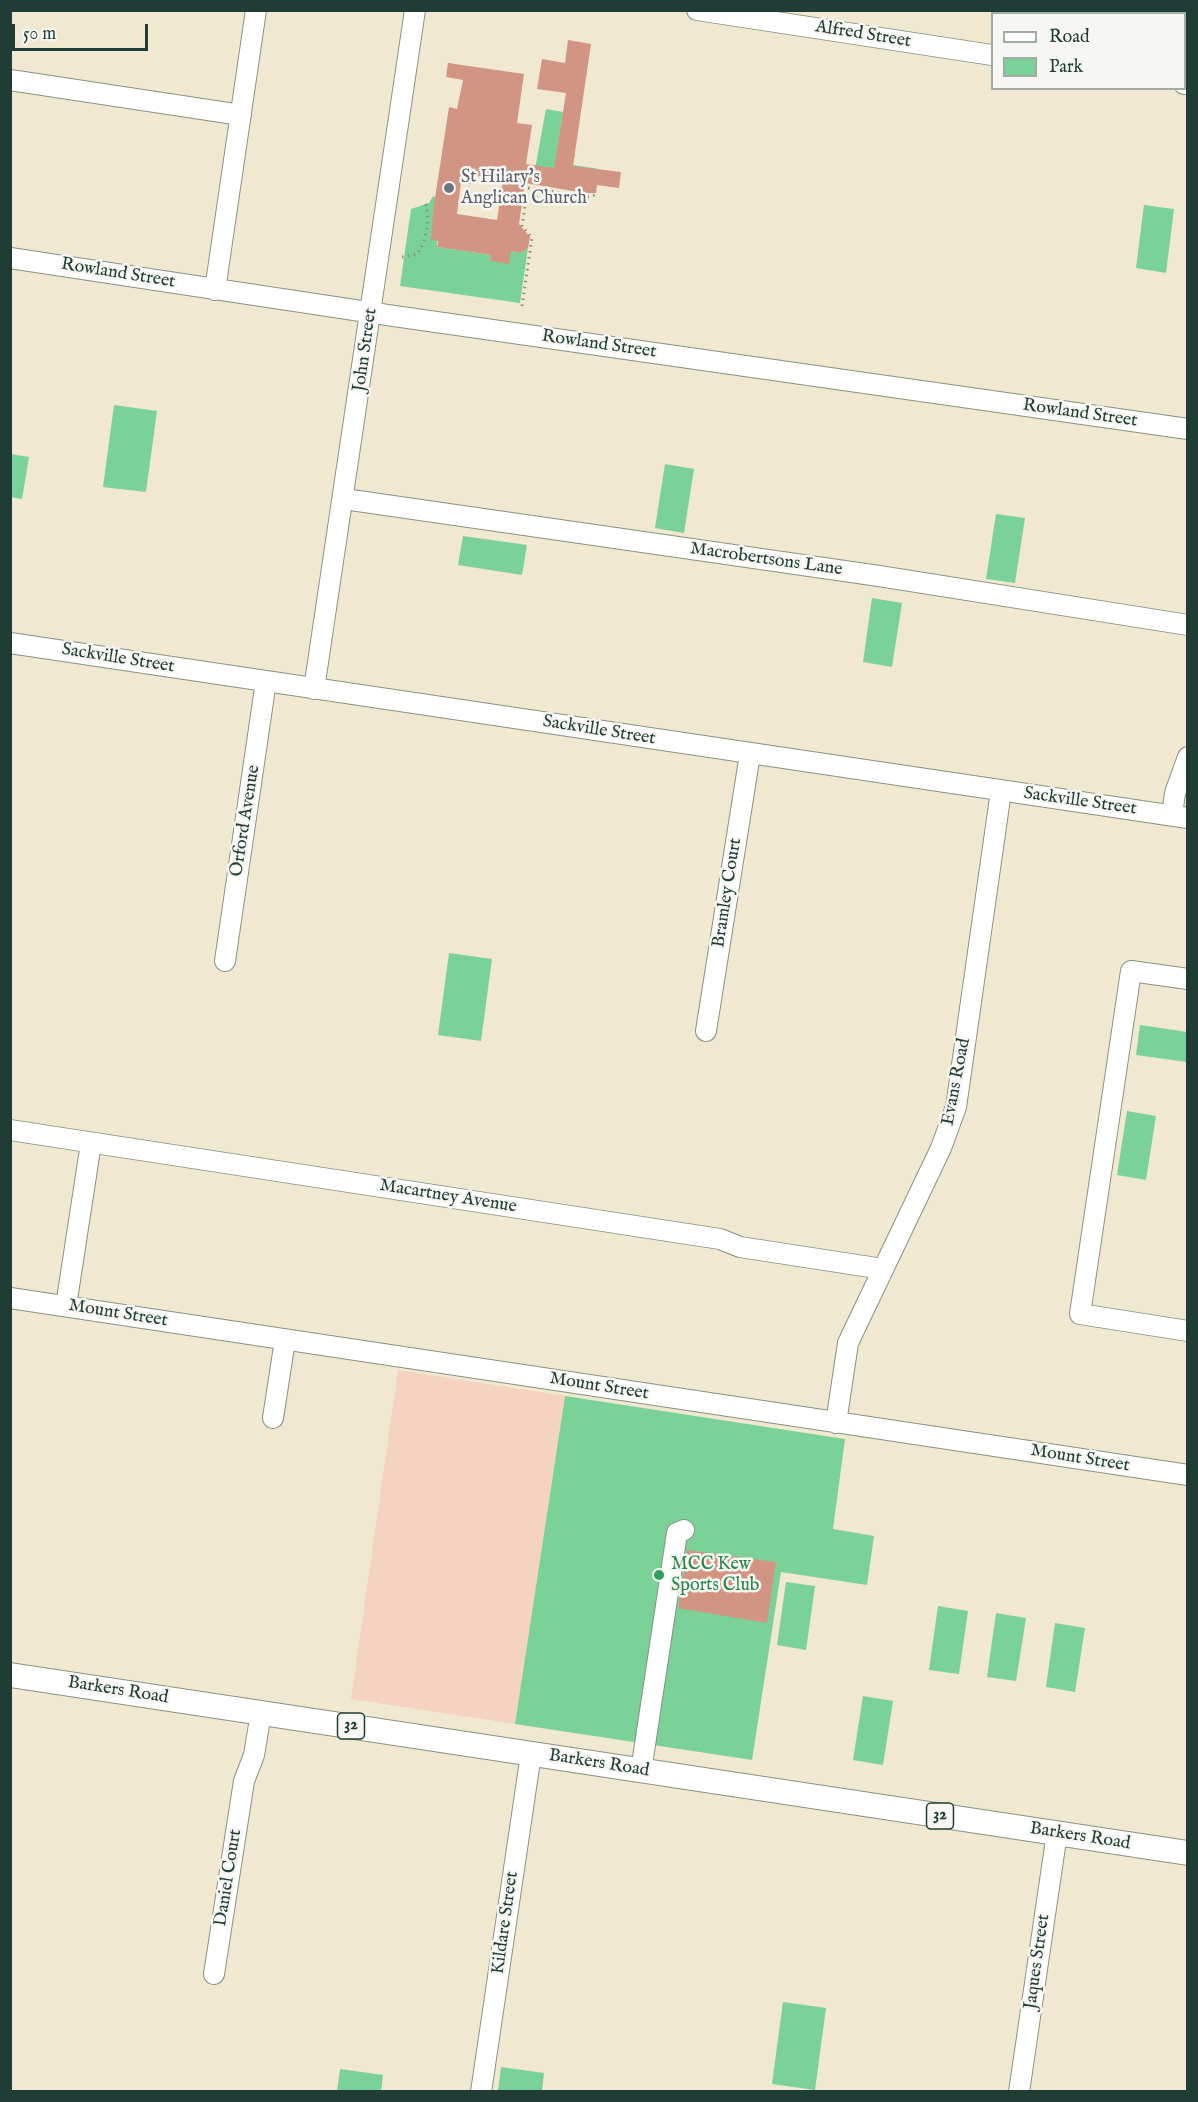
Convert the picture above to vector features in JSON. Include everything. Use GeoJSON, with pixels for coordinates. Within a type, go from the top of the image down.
{"type":"FeatureCollection","features":[{"type":"Feature","properties":{"kind":"main road","name":"Barkers Road"},"geometry":{"type":"LineString","coordinates":[[10,1675],[1188,1853]]}},
{"type":"Feature","properties":{"kind":"street"},"geometry":{"type":"LineString","coordinates":[[215,290],[256,10]]}},
{"type":"Feature","properties":{"kind":"street","name":"John Street"},"geometry":{"type":"LineString","coordinates":[[314,689],[415,10]]}},
{"type":"Feature","properties":{"kind":"street","name":"Alfred Street"},"geometry":{"type":"LineString","coordinates":[[697,10],[991,55]]}},
{"type":"Feature","properties":{"kind":"street"},"geometry":{"type":"LineString","coordinates":[[10,80],[241,115]]}},
{"type":"Feature","properties":{"kind":"street","name":"Rowland Street"},"geometry":{"type":"LineString","coordinates":[[10,258],[371,313],[1188,429]]}},
{"type":"Feature","properties":{"kind":"street","name":"Macrobertsons Lane"},"geometry":{"type":"LineString","coordinates":[[344,499],[856,573],[1188,625]]}},
{"type":"Feature","properties":{"kind":"street","name":"Sackville Street"},"geometry":{"type":"LineString","coordinates":[[10,643],[1180,817]]}},
{"type":"Feature","properties":{"kind":"street","name":"Orford Avenue"},"geometry":{"type":"LineString","coordinates":[[225,960],[266,681]]}},
{"type":"Feature","properties":{"kind":"street","name":"Bramley Court"},"geometry":{"type":"LineString","coordinates":[[706,1031],[750,754]]}},
{"type":"Feature","properties":{"kind":"street"},"geometry":{"type":"LineString","coordinates":[[1180,817],[1175,793],[1188,757]]}},
{"type":"Feature","properties":{"kind":"street","name":"Evans Road"},"geometry":{"type":"LineString","coordinates":[[836,1423],[847,1346],[941,1148],[956,1107],[1001,791]]}},
{"type":"Feature","properties":{"kind":"street"},"geometry":{"type":"LineString","coordinates":[[1188,979],[1131,970],[1080,1314],[1188,1331]]}},
{"type":"Feature","properties":{"kind":"street","name":"Macartney Avenue"},"geometry":{"type":"LineString","coordinates":[[10,1130],[720,1239],[740,1248],[883,1269]]}},
{"type":"Feature","properties":{"kind":"street"},"geometry":{"type":"LineString","coordinates":[[66,1306],[91,1143]]}},
{"type":"Feature","properties":{"kind":"street","name":"Mount Street"},"geometry":{"type":"LineString","coordinates":[[10,1298],[1188,1475]]}},
{"type":"Feature","properties":{"kind":"street"},"geometry":{"type":"LineString","coordinates":[[273,1418],[285,1340]]}},
{"type":"Feature","properties":{"kind":"street"},"geometry":{"type":"LineString","coordinates":[[641,1771],[677,1533],[684,1530]]}},
{"type":"Feature","properties":{"kind":"street","name":"Daniel Court"},"geometry":{"type":"LineString","coordinates":[[214,1974],[244,1781],[241,1754],[254,1712]]}},
{"type":"Feature","properties":{"kind":"street","name":"Kildare Street"},"geometry":{"type":"LineString","coordinates":[[481,2091],[531,1754]]}},
{"type":"Feature","properties":{"kind":"street","name":"Jaques Street"},"geometry":{"type":"LineString","coordinates":[[1019,2091],[1057,1833]]}},
{"type":"Feature","properties":{"kind":"path"},"geometry":{"type":"LineString","coordinates":[[528,188],[587,197],[595,195]]}},
{"type":"Feature","properties":{"kind":"path"},"geometry":{"type":"LineString","coordinates":[[522,306],[532,238],[522,226],[527,194],[539,198]]}},
{"type":"Feature","properties":{"kind":"path"},"geometry":{"type":"LineString","coordinates":[[402,256],[417,254],[422,247],[428,211],[424,200]]}},
{"type":"Feature","properties":{"kind":"shaded area"},"geometry":{"type":"Polygon","coordinates":[[[398,1370],[565,1396],[515,1724],[351,1699],[398,1370]]]}},
{"type":"Feature","properties":{"kind":"green space"},"geometry":{"type":"Polygon","coordinates":[[[546,109],[563,112],[557,151],[575,154],[573,165],[599,169],[598,175],[553,168],[549,187],[542,186],[535,169],[546,109]]]}},
{"type":"Feature","properties":{"kind":"green space"},"geometry":{"type":"Polygon","coordinates":[[[433,196],[435,197],[437,247],[491,255],[490,261],[511,251],[520,253],[528,248],[520,303],[400,286],[411,209],[429,203],[433,196]]]}},
{"type":"Feature","properties":{"kind":"green space"},"geometry":{"type":"Polygon","coordinates":[[[1144,205],[1174,209],[1166,273],[1136,268],[1144,205]]]}},
{"type":"Feature","properties":{"kind":"green space"},"geometry":{"type":"Polygon","coordinates":[[[114,405],[157,411],[146,492],[103,487],[114,405]]]}},
{"type":"Feature","properties":{"kind":"green space"},"geometry":{"type":"Polygon","coordinates":[[[10,454],[29,457],[22,499],[11,497],[10,454]]]}},
{"type":"Feature","properties":{"kind":"green space"},"geometry":{"type":"Polygon","coordinates":[[[665,464],[694,469],[684,533],[655,528],[665,464]]]}},
{"type":"Feature","properties":{"kind":"green space"},"geometry":{"type":"Polygon","coordinates":[[[996,514],[1025,518],[1015,583],[986,579],[996,514]]]}},
{"type":"Feature","properties":{"kind":"green space"},"geometry":{"type":"Polygon","coordinates":[[[463,536],[527,545],[522,575],[458,565],[463,536]]]}},
{"type":"Feature","properties":{"kind":"green space"},"geometry":{"type":"Polygon","coordinates":[[[872,598],[902,603],[892,667],[863,662],[872,598]]]}},
{"type":"Feature","properties":{"kind":"green space"},"geometry":{"type":"Polygon","coordinates":[[[449,953],[492,959],[481,1041],[438,1035],[449,953]]]}},
{"type":"Feature","properties":{"kind":"green space"},"geometry":{"type":"Polygon","coordinates":[[[1140,1025],[1187,1032],[1187,1062],[1136,1055],[1140,1025]]]}},
{"type":"Feature","properties":{"kind":"green space"},"geometry":{"type":"Polygon","coordinates":[[[1127,1111],[1156,1116],[1146,1180],[1117,1175],[1127,1111]]]}},
{"type":"Feature","properties":{"kind":"green space","name":"MCC Kew Sports Club"},"geometry":{"type":"Polygon","coordinates":[[[565,1396],[845,1439],[833,1529],[874,1536],[867,1585],[781,1572],[752,1760],[515,1724],[565,1396]]]}},
{"type":"Feature","properties":{"kind":"green space"},"geometry":{"type":"Polygon","coordinates":[[[786,1582],[815,1586],[806,1650],[777,1645],[786,1582]]]}},
{"type":"Feature","properties":{"kind":"green space"},"geometry":{"type":"Polygon","coordinates":[[[938,1606],[968,1611],[959,1674],[929,1670],[938,1606]]]}},
{"type":"Feature","properties":{"kind":"green space"},"geometry":{"type":"Polygon","coordinates":[[[996,1613],[1026,1618],[1016,1681],[987,1677],[996,1613]]]}},
{"type":"Feature","properties":{"kind":"green space"},"geometry":{"type":"Polygon","coordinates":[[[1055,1623],[1085,1628],[1075,1692],[1046,1687],[1055,1623]]]}},
{"type":"Feature","properties":{"kind":"green space"},"geometry":{"type":"Polygon","coordinates":[[[863,1696],[893,1701],[883,1765],[853,1760],[863,1696]]]}},
{"type":"Feature","properties":{"kind":"green space"},"geometry":{"type":"Polygon","coordinates":[[[783,2002],[826,2008],[815,2090],[772,2084],[783,2002]]]}},
{"type":"Feature","properties":{"kind":"green space"},"geometry":{"type":"Polygon","coordinates":[[[501,2067],[544,2073],[542,2091],[498,2091],[501,2067]]]}},
{"type":"Feature","properties":{"kind":"green space"},"geometry":{"type":"Polygon","coordinates":[[[340,2069],[383,2075],[381,2091],[337,2091],[340,2069]]]}},
{"type":"Feature","properties":{"kind":"building"},"geometry":{"type":"Polygon","coordinates":[[[568,40],[591,44],[573,166],[621,172],[619,188],[597,185],[596,193],[585,193],[525,183],[519,224],[530,237],[528,248],[520,253],[511,251],[509,264],[490,261],[491,255],[437,247],[438,241],[431,240],[433,211],[449,107],[457,109],[463,80],[446,77],[448,63],[524,74],[517,123],[532,125],[526,164],[554,168],[566,93],[537,89],[542,59],[565,63],[568,40]],[[472,175],[471,184],[461,182],[457,214],[497,220],[503,180],[472,175]]]}},
{"type":"Feature","properties":{"kind":"building"},"geometry":{"type":"Polygon","coordinates":[[[687,1550],[776,1562],[767,1623],[678,1608],[687,1550]]]}},
{"type":"Feature","properties":{"kind":"place","name":"St Hilary's Anglican Church"},"geometry":{"type":"Point","coordinates":[449,188]}},
{"type":"Feature","properties":{"kind":"place","name":"MCC Kew Sports Club"},"geometry":{"type":"Point","coordinates":[659,1575]}}]}
